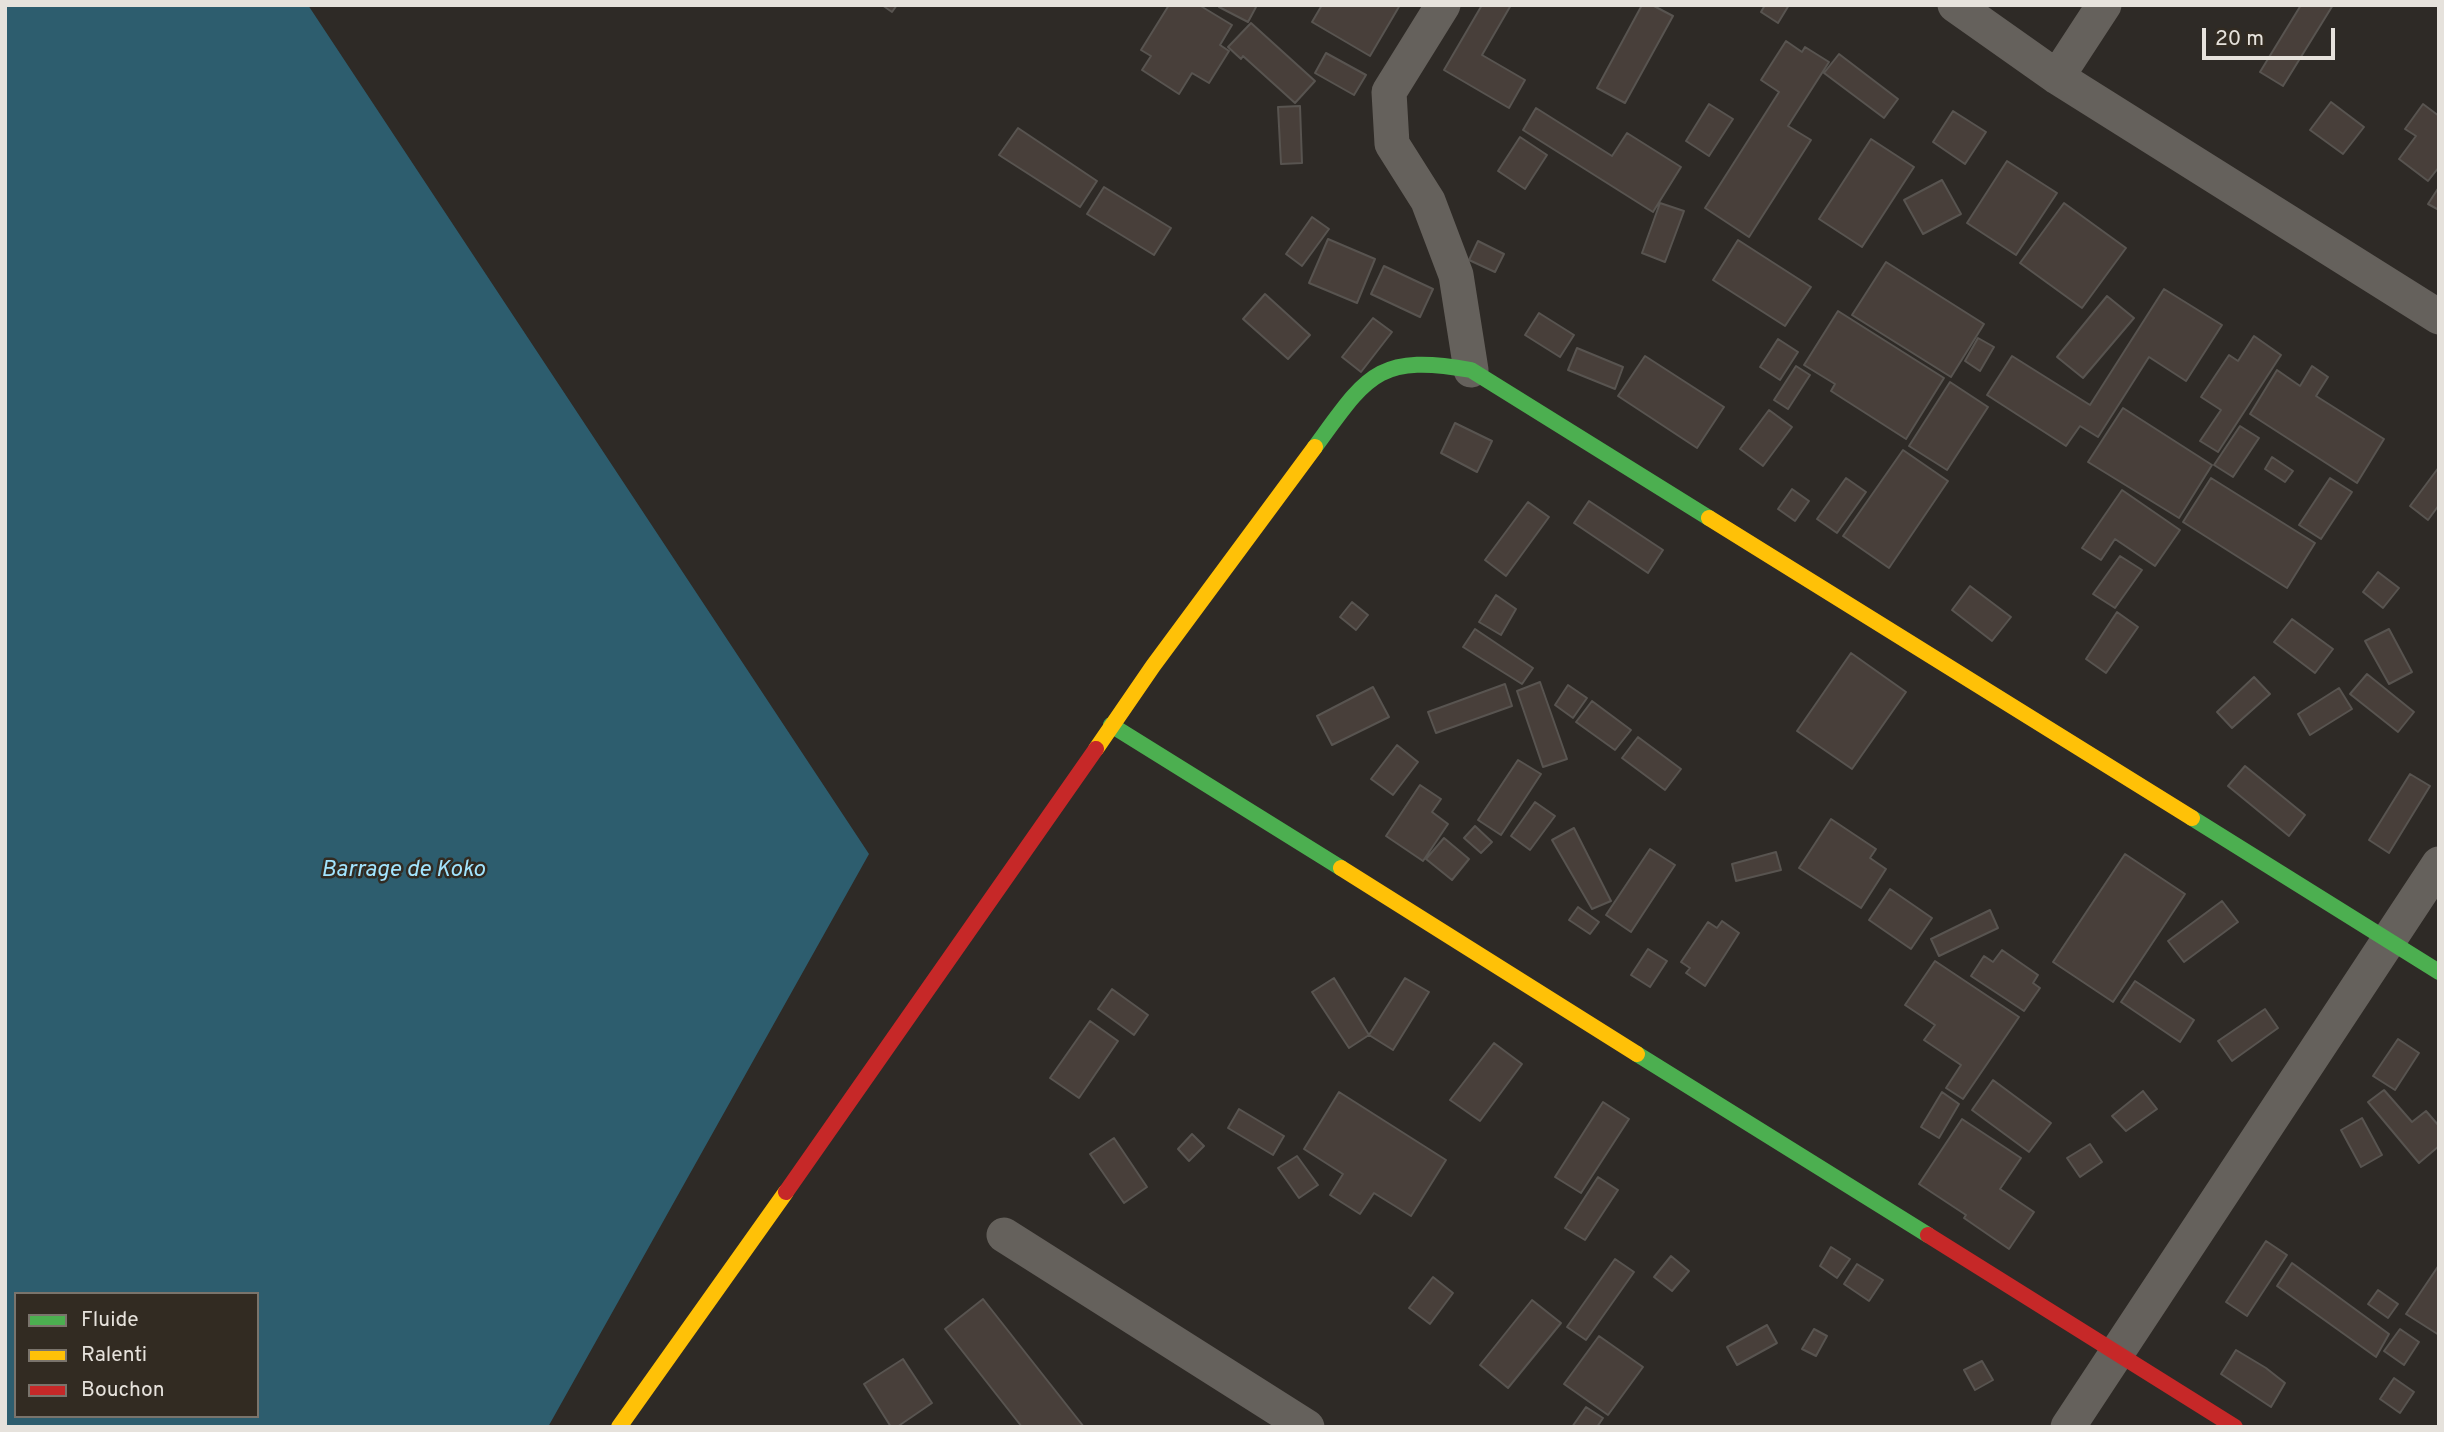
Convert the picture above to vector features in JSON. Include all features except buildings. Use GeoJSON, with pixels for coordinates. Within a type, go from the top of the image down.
{"type":"FeatureCollection","features":[{"type":"Feature","properties":{"kind":"street"},"geometry":{"type":"LineString","coordinates":[[1443,5],[1389,92],[1392,144],[1429,201],[1456,275],[1471,370]]}},
{"type":"Feature","properties":{"kind":"street"},"geometry":{"type":"LineString","coordinates":[[1955,5],[2057,77],[2439,317]]}},
{"type":"Feature","properties":{"kind":"street"},"geometry":{"type":"LineString","coordinates":[[2057,77],[2104,5]]}},
{"type":"Feature","properties":{"kind":"street"},"geometry":{"type":"LineString","coordinates":[[619,1427],[834,1126],[1111,725],[1351,398],[1373,376],[1400,367],[1434,362],[1471,370],[2439,972]]}},
{"type":"Feature","properties":{"kind":"street"},"geometry":{"type":"LineString","coordinates":[[1111,725],[2235,1427]]}},
{"type":"Feature","properties":{"kind":"street"},"geometry":{"type":"LineString","coordinates":[[2068,1427],[2439,864]]}},
{"type":"Feature","properties":{"kind":"street"},"geometry":{"type":"LineString","coordinates":[[1004,1235],[1307,1427]]}},
{"type":"Feature","properties":{"kind":"water","name":"Barrage de Koko"},"geometry":{"type":"Polygon","coordinates":[[[5,5],[308,5],[869,854],[548,1427],[5,1427],[5,5]]]}},
{"type":"Feature","properties":{"kind":"traffic: fast"},"geometry":{"type":"LineString","coordinates":[[1315,447],[1348,403],[1362,387],[1377,376],[1394,368],[1414,365],[1471,370],[1709,518]]}},
{"type":"Feature","properties":{"kind":"traffic: fast"},"geometry":{"type":"LineString","coordinates":[[1111,725],[1341,868]]}},
{"type":"Feature","properties":{"kind":"traffic: fast"},"geometry":{"type":"LineString","coordinates":[[2192,818],[2439,972]]}},
{"type":"Feature","properties":{"kind":"traffic: fast"},"geometry":{"type":"LineString","coordinates":[[1637,1054],[1928,1235]]}},
{"type":"Feature","properties":{"kind":"traffic: slow"},"geometry":{"type":"LineString","coordinates":[[1096,749],[1153,666],[1315,447]]}},
{"type":"Feature","properties":{"kind":"traffic: slow"},"geometry":{"type":"LineString","coordinates":[[1709,518],[2192,818]]}},
{"type":"Feature","properties":{"kind":"traffic: slow"},"geometry":{"type":"LineString","coordinates":[[1341,868],[1637,1054]]}},
{"type":"Feature","properties":{"kind":"traffic: slow"},"geometry":{"type":"LineString","coordinates":[[619,1427],[786,1192]]}},
{"type":"Feature","properties":{"kind":"traffic: jam"},"geometry":{"type":"LineString","coordinates":[[786,1192],[1096,749]]}},
{"type":"Feature","properties":{"kind":"traffic: jam"},"geometry":{"type":"LineString","coordinates":[[1928,1235],[2235,1427]]}}]}
